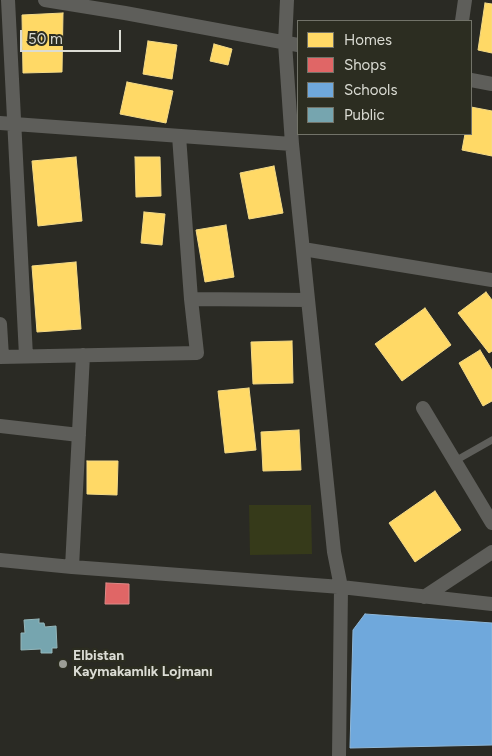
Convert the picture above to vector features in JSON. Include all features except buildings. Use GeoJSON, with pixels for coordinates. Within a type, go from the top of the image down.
{"type":"FeatureCollection","features":[{"type":"Feature","properties":{"kind":"street"},"geometry":{"type":"LineString","coordinates":[[8,0],[7,123],[26,356]]}},
{"type":"Feature","properties":{"kind":"street"},"geometry":{"type":"LineString","coordinates":[[45,0],[292,44]]}},
{"type":"Feature","properties":{"kind":"street"},"geometry":{"type":"LineString","coordinates":[[287,0],[292,44],[292,144],[334,552],[341,587],[339,756]]}},
{"type":"Feature","properties":{"kind":"street"},"geometry":{"type":"LineString","coordinates":[[462,20],[466,0]]}},
{"type":"Feature","properties":{"kind":"street"},"geometry":{"type":"LineString","coordinates":[[472,80],[492,84]]}},
{"type":"Feature","properties":{"kind":"street"},"geometry":{"type":"LineString","coordinates":[[7,123],[292,144]]}},
{"type":"Feature","properties":{"kind":"street"},"geometry":{"type":"LineString","coordinates":[[0,324],[1,356],[196,354],[179,136]]}},
{"type":"Feature","properties":{"kind":"street"},"geometry":{"type":"LineString","coordinates":[[303,248],[492,280]]}},
{"type":"Feature","properties":{"kind":"street"},"geometry":{"type":"LineString","coordinates":[[191,299],[308,300]]}},
{"type":"Feature","properties":{"kind":"street"},"geometry":{"type":"LineString","coordinates":[[72,568],[83,355]]}},
{"type":"Feature","properties":{"kind":"street"},"geometry":{"type":"LineString","coordinates":[[423,408],[492,523]]}},
{"type":"Feature","properties":{"kind":"street"},"geometry":{"type":"LineString","coordinates":[[0,426],[79,435]]}},
{"type":"Feature","properties":{"kind":"street"},"geometry":{"type":"LineString","coordinates":[[424,597],[492,552]]}},
{"type":"Feature","properties":{"kind":"street"},"geometry":{"type":"LineString","coordinates":[[0,560],[72,568],[341,587],[492,604]]}},
{"type":"Feature","properties":{"kind":"lane"},"geometry":{"type":"LineString","coordinates":[[455,461],[492,440]]}},
{"type":"Feature","properties":{"kind":"green space"},"geometry":{"type":"Polygon","coordinates":[[[249,505],[311,505],[312,554],[250,555],[249,505]]]}},
{"type":"Feature","properties":{"kind":"place","name":"Elbistan Kaymakamlık Lojmanı"},"geometry":{"type":"Point","coordinates":[63,664]}}]}
